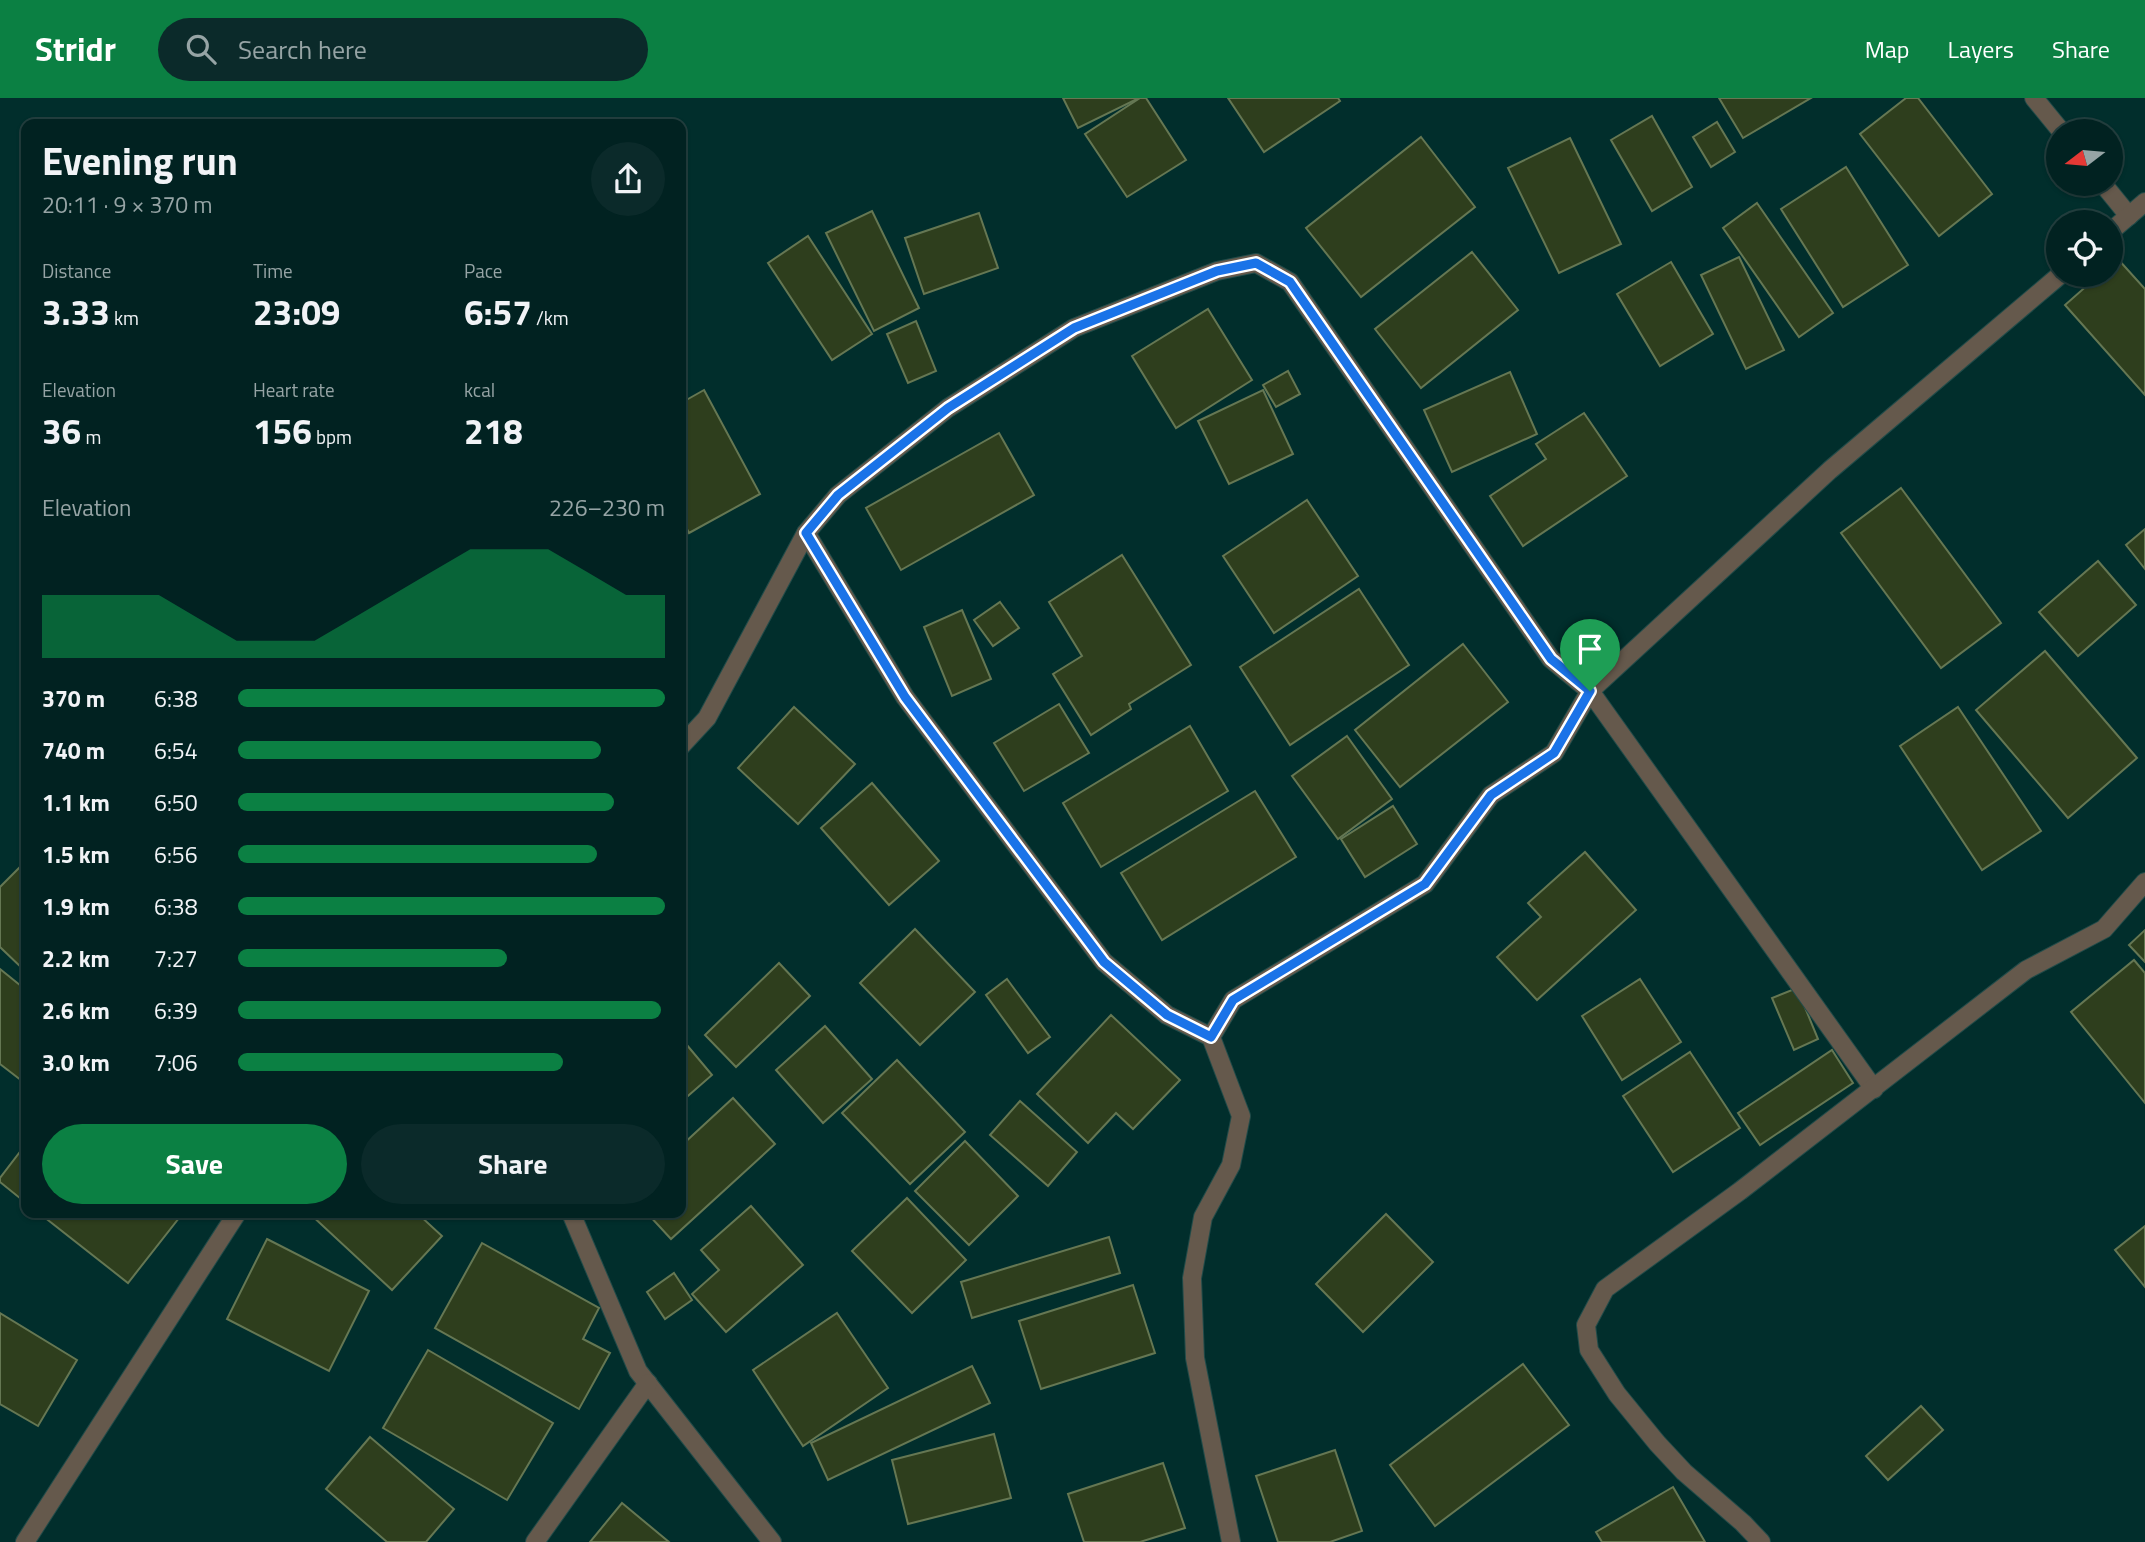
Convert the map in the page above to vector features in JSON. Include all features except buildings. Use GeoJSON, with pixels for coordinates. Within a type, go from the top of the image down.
{"type":"FeatureCollection","features":[{"type":"Feature","properties":{"kind":"street"},"geometry":{"type":"LineString","coordinates":[[2034,98],[2051,119]]}},
{"type":"Feature","properties":{"kind":"street"},"geometry":{"type":"LineString","coordinates":[[2113,196],[2129,216]]}},
{"type":"Feature","properties":{"kind":"street"},"geometry":{"type":"LineString","coordinates":[[2123,221],[2145,202]]}},
{"type":"Feature","properties":{"kind":"street"},"geometry":{"type":"LineString","coordinates":[[686,741],[708,718],[806,533],[838,495],[948,408],[1074,328],[1217,271],[1256,263],[1290,282],[1551,659],[1590,691],[1874,1089]]}},
{"type":"Feature","properties":{"kind":"street"},"geometry":{"type":"LineString","coordinates":[[1211,1037],[1233,1000],[1425,884],[1491,795],[1554,753],[1590,691],[1830,470],[2046,287]]}},
{"type":"Feature","properties":{"kind":"street"},"geometry":{"type":"LineString","coordinates":[[806,533],[905,697],[1104,962],[1167,1015],[1211,1037],[1241,1116],[1231,1165],[1203,1217],[1192,1278],[1195,1358],[1231,1542]]}},
{"type":"Feature","properties":{"kind":"street"},"geometry":{"type":"LineString","coordinates":[[1761,1542],[1684,1472],[1625,1404],[1589,1350],[1586,1325],[1605,1289],[1740,1191],[2026,970],[2104,929],[2145,882]]}},
{"type":"Feature","properties":{"kind":"street"},"geometry":{"type":"LineString","coordinates":[[25,1542],[234,1218]]}},
{"type":"Feature","properties":{"kind":"street"},"geometry":{"type":"LineString","coordinates":[[572,1218],[638,1371],[772,1542]]}},
{"type":"Feature","properties":{"kind":"street"},"geometry":{"type":"LineString","coordinates":[[535,1542],[648,1383]]}},
{"type":"Feature","properties":{"kind":"route"},"geometry":{"type":"LineString","coordinates":[[1256,263],[1290,282],[1551,659],[1590,691],[1554,753],[1491,795],[1425,884],[1233,1000],[1211,1037],[1167,1015],[1104,962],[905,697],[806,533],[838,495],[948,408],[1074,328],[1217,271],[1256,263]]}}]}
